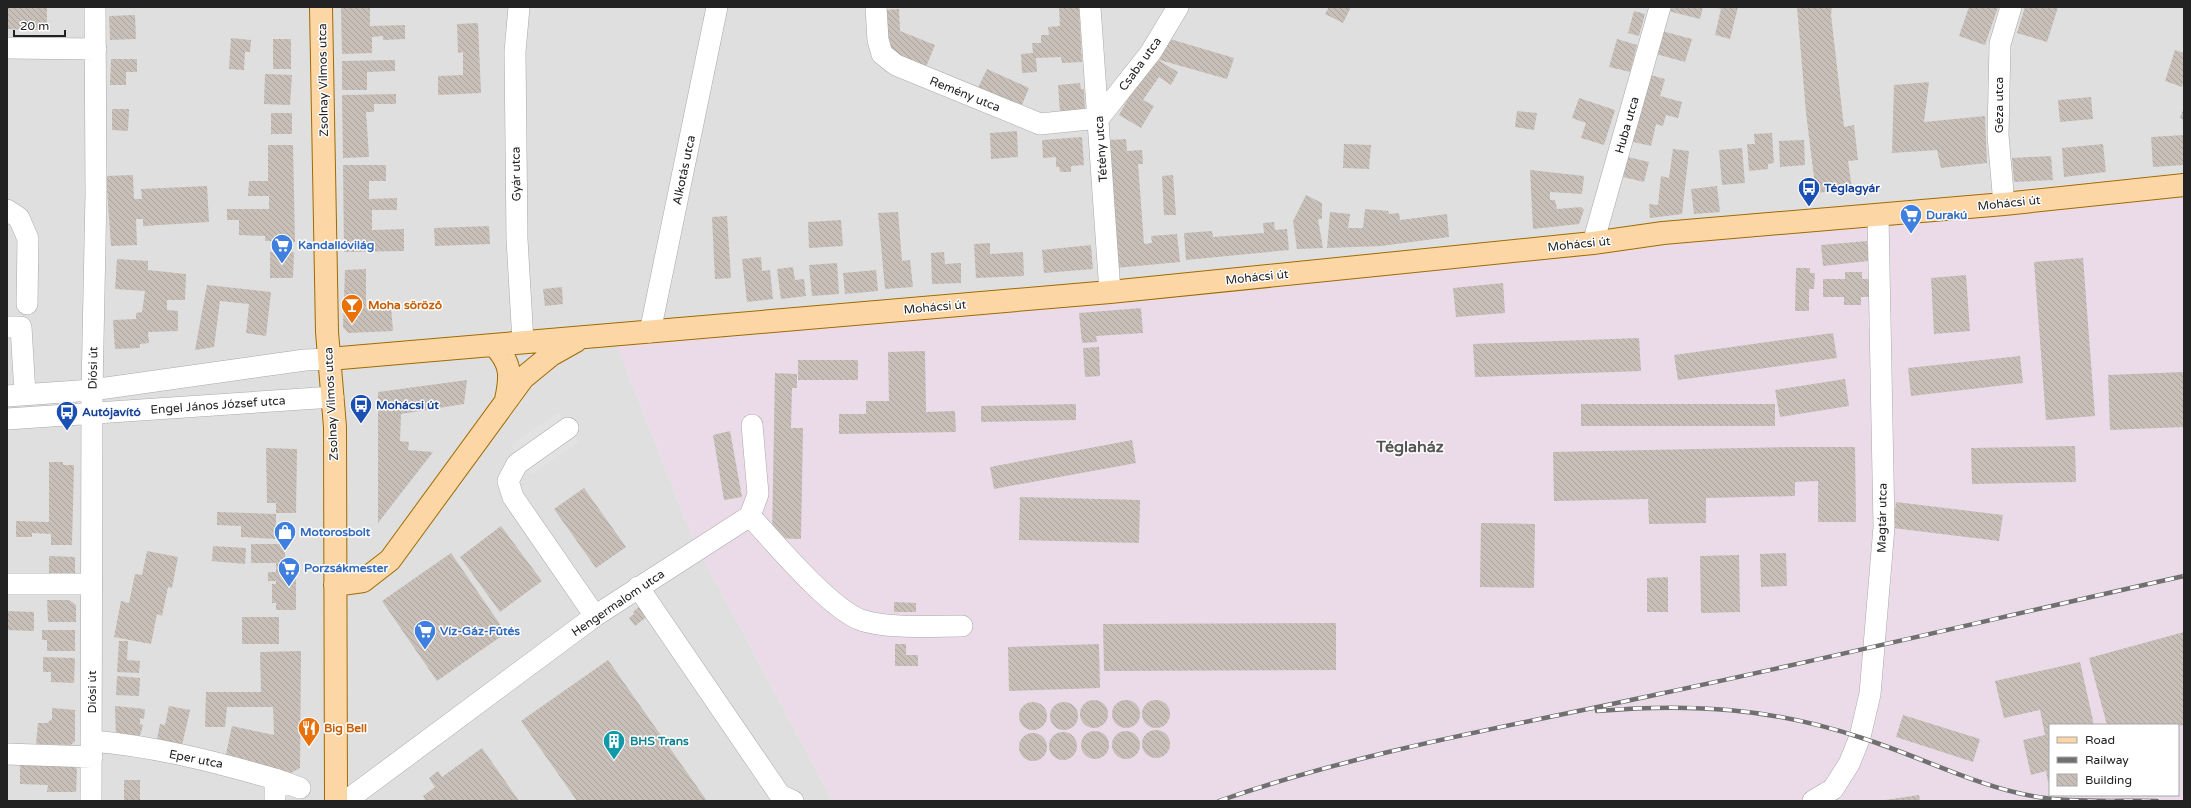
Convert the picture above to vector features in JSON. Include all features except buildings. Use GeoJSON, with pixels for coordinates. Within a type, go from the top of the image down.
{"type":"FeatureCollection","features":[{"type":"Feature","properties":{"kind":"main road","name":"Zsolnay Vilmos utca"},"geometry":{"type":"LineString","coordinates":[[321,7],[329,359],[333,397],[336,801]]}},
{"type":"Feature","properties":{"kind":"main road","name":"Mohácsi út"},"geometry":{"type":"LineString","coordinates":[[329,359],[523,342],[580,339],[1110,292],[1593,243],[1663,233],[2004,204],[2184,185]]}},
{"type":"Feature","properties":{"kind":"main road"},"geometry":{"type":"LineString","coordinates":[[335,585],[363,581],[390,560],[523,378],[551,355],[580,339]]}},
{"type":"Feature","properties":{"kind":"main road"},"geometry":{"type":"LineString","coordinates":[[494,345],[503,355],[508,367],[510,380],[505,401]]}},
{"type":"Feature","properties":{"kind":"street","name":"Diósi út"},"geometry":{"type":"LineString","coordinates":[[91,801],[92,390],[96,194],[95,7]]}},
{"type":"Feature","properties":{"kind":"street","name":"Gyár utca"},"geometry":{"type":"LineString","coordinates":[[519,7],[515,52],[515,83],[517,239],[523,342]]}},
{"type":"Feature","properties":{"kind":"street","name":"Alkotás utca"},"geometry":{"type":"LineString","coordinates":[[650,332],[717,7]]}},
{"type":"Feature","properties":{"kind":"street","name":"Remény utca"},"geometry":{"type":"LineString","coordinates":[[876,7],[878,40],[882,54],[896,65],[1040,124],[1099,118]]}},
{"type":"Feature","properties":{"kind":"street","name":"Tétény utca"},"geometry":{"type":"LineString","coordinates":[[1090,7],[1099,118],[1110,292]]}},
{"type":"Feature","properties":{"kind":"street","name":"Csaba utca"},"geometry":{"type":"LineString","coordinates":[[1099,118],[1151,52],[1178,7]]}},
{"type":"Feature","properties":{"kind":"street","name":"Huba utca"},"geometry":{"type":"LineString","coordinates":[[1593,243],[1660,7]]}},
{"type":"Feature","properties":{"kind":"street","name":"Géza utca"},"geometry":{"type":"LineString","coordinates":[[2004,204],[1998,134],[2000,44],[2011,7]]}},
{"type":"Feature","properties":{"kind":"street"},"geometry":{"type":"LineString","coordinates":[[7,48],[96,49]]}},
{"type":"Feature","properties":{"kind":"street"},"geometry":{"type":"LineString","coordinates":[[7,210],[19,218],[28,239],[27,304]]}},
{"type":"Feature","properties":{"kind":"street","name":"Magtár utca"},"geometry":{"type":"LineString","coordinates":[[1813,801],[1833,789],[1849,764],[1860,737],[1870,694],[1884,527],[1878,215]]}},
{"type":"Feature","properties":{"kind":"street"},"geometry":{"type":"LineString","coordinates":[[7,327],[21,327],[16,395],[92,390],[305,360],[329,359]]}},
{"type":"Feature","properties":{"kind":"street","name":"Engel János József utca"},"geometry":{"type":"LineString","coordinates":[[7,419],[333,397]]}},
{"type":"Feature","properties":{"kind":"street"},"geometry":{"type":"LineString","coordinates":[[752,425],[758,494],[750,516],[839,607],[861,620],[885,624],[962,626]]}},
{"type":"Feature","properties":{"kind":"street"},"geometry":{"type":"LineString","coordinates":[[568,428],[517,464],[508,481],[513,497],[595,616]]}},
{"type":"Feature","properties":{"kind":"street","name":"Hengermalom utca"},"geometry":{"type":"LineString","coordinates":[[346,801],[595,616],[750,516]]}},
{"type":"Feature","properties":{"kind":"street"},"geometry":{"type":"LineString","coordinates":[[7,584],[91,584]]}},
{"type":"Feature","properties":{"kind":"street"},"geometry":{"type":"LineString","coordinates":[[638,587],[780,795],[793,801]]}},
{"type":"Feature","properties":{"kind":"street","name":"Eper utca"},"geometry":{"type":"LineString","coordinates":[[7,754],[92,749],[145,749],[226,764],[275,778],[300,788]]}},
{"type":"Feature","properties":{"kind":"street"},"geometry":{"type":"LineString","coordinates":[[275,778],[275,801]]}},
{"type":"Feature","properties":{"kind":"shaded area"},"geometry":{"type":"Polygon","coordinates":[[[7,7],[2184,7],[2184,173],[612,332],[693,539],[833,801],[7,801],[7,7]]]}},
{"type":"Feature","properties":{"kind":"shaded area"},"geometry":{"type":"Polygon","coordinates":[[[2184,173],[2184,801],[833,801],[693,539],[612,332],[2184,173]]]}},
{"type":"Feature","properties":{"kind":"shaded area"},"geometry":{"type":"Polygon","coordinates":[[[558,412],[579,442],[531,475],[511,445],[558,412]]]}},
{"type":"Feature","properties":{"kind":"railway"},"geometry":{"type":"LineString","coordinates":[[1219,801],[1273,783],[1327,768],[1437,741],[1791,665],[2184,576]]}},
{"type":"Feature","properties":{"kind":"railway"},"geometry":{"type":"LineString","coordinates":[[1597,711],[1698,708],[1763,714],[1796,720],[1862,738],[1978,781],[2018,793],[2052,799],[2087,801],[2157,801]]}},
{"type":"Feature","properties":{"kind":"place","name":"Téglagyár"},"geometry":{"type":"Point","coordinates":[1809,208]}},
{"type":"Feature","properties":{"kind":"place","name":"Durakú"},"geometry":{"type":"Point","coordinates":[1911,234]}},
{"type":"Feature","properties":{"kind":"place","name":"Kandallóvilág"},"geometry":{"type":"Point","coordinates":[282,264]}},
{"type":"Feature","properties":{"kind":"place","name":"Moha söröző"},"geometry":{"type":"Point","coordinates":[352,324]}},
{"type":"Feature","properties":{"kind":"place","name":"Mohácsi út"},"geometry":{"type":"Point","coordinates":[361,424]}},
{"type":"Feature","properties":{"kind":"place","name":"Autójavító"},"geometry":{"type":"Point","coordinates":[67,432]}},
{"type":"Feature","properties":{"kind":"place","name":"Motorosbolt"},"geometry":{"type":"Point","coordinates":[285,552]}},
{"type":"Feature","properties":{"kind":"place","name":"Porzsákmester"},"geometry":{"type":"Point","coordinates":[289,588]}},
{"type":"Feature","properties":{"kind":"place","name":"Víz-Gáz-Fűtés"},"geometry":{"type":"Point","coordinates":[425,650]}},
{"type":"Feature","properties":{"kind":"place","name":"Big Bell"},"geometry":{"type":"Point","coordinates":[309,748]}},
{"type":"Feature","properties":{"kind":"place","name":"BHS Trans"},"geometry":{"type":"Point","coordinates":[614,760]}},
{"type":"Feature","properties":{"kind":"district","name":"Téglaház"},"geometry":{"type":"Point","coordinates":[1410,447]}}]}
